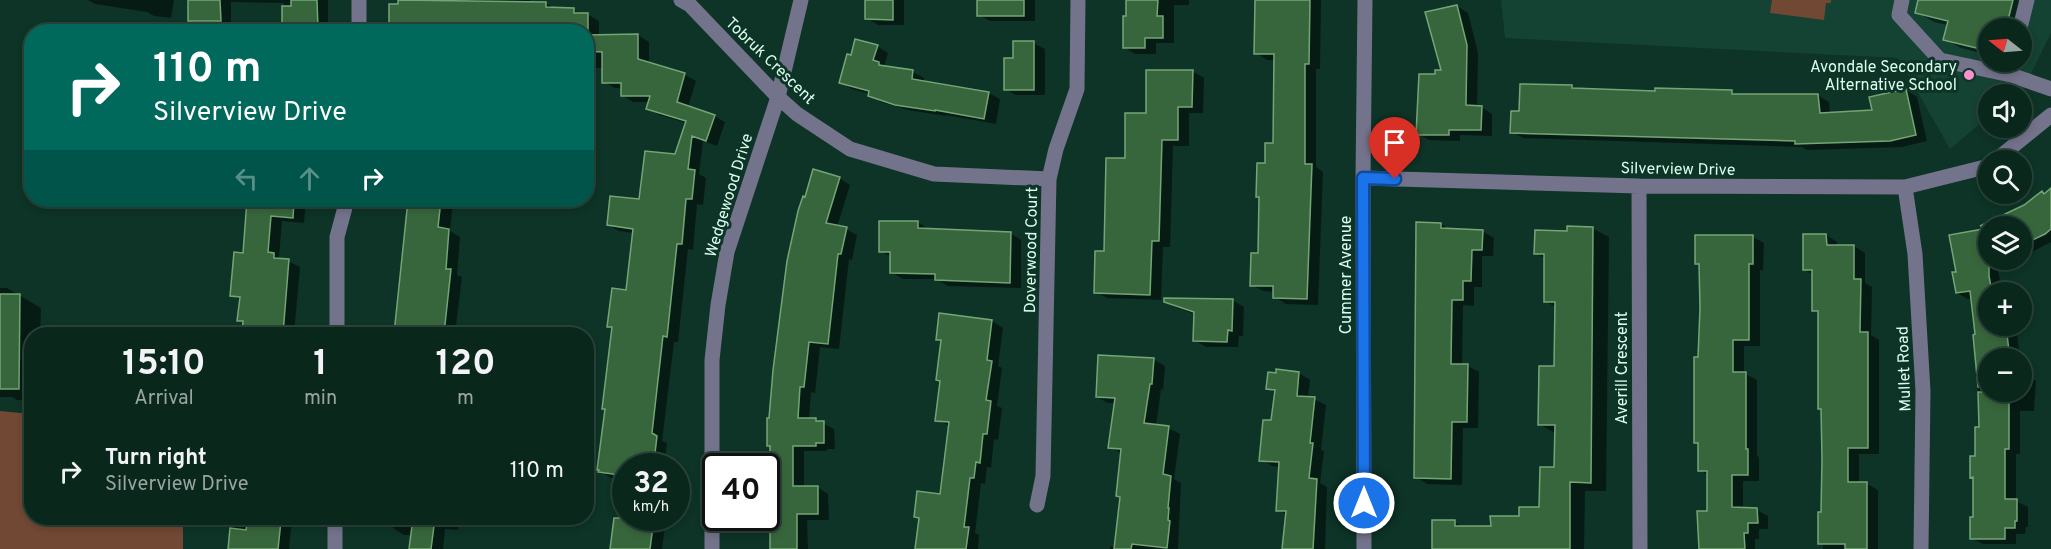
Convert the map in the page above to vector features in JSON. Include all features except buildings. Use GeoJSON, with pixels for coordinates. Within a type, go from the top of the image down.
{"type":"FeatureCollection","features":[{"type":"Feature","properties":{"kind":"street"},"geometry":{"type":"LineString","coordinates":[[359,0],[359,24]]}},
{"type":"Feature","properties":{"kind":"street","name":"Tobruk Crescent"},"geometry":{"type":"LineString","coordinates":[[681,0],[690,5],[797,114],[850,149],[934,174],[1049,179]]}},
{"type":"Feature","properties":{"kind":"street","name":"Wedgewood Drive"},"geometry":{"type":"LineString","coordinates":[[712,549],[712,360],[718,305],[727,252],[778,97],[801,0]]}},
{"type":"Feature","properties":{"kind":"street","name":"Doverwood Court"},"geometry":{"type":"LineString","coordinates":[[1037,505],[1043,476],[1049,179],[1056,149],[1077,89],[1078,0]]}},
{"type":"Feature","properties":{"kind":"street","name":"Cummer Avenue"},"geometry":{"type":"LineString","coordinates":[[1364,549],[1365,0]]}},
{"type":"Feature","properties":{"kind":"street"},"geometry":{"type":"LineString","coordinates":[[1902,0],[1899,15],[1940,60],[1978,64]]}},
{"type":"Feature","properties":{"kind":"street"},"geometry":{"type":"LineString","coordinates":[[2022,18],[2027,0]]}},
{"type":"Feature","properties":{"kind":"street"},"geometry":{"type":"LineString","coordinates":[[2020,72],[2051,89]]}},
{"type":"Feature","properties":{"kind":"street"},"geometry":{"type":"LineString","coordinates":[[2008,150],[2051,114]]}},
{"type":"Feature","properties":{"kind":"street","name":"Silverview Drive"},"geometry":{"type":"LineString","coordinates":[[1363,178],[1639,186],[1905,187],[1978,169]]}},
{"type":"Feature","properties":{"kind":"street","name":"Averill Crescent"},"geometry":{"type":"LineString","coordinates":[[1639,186],[1640,549]]}},
{"type":"Feature","properties":{"kind":"street","name":"Mullet Road"},"geometry":{"type":"LineString","coordinates":[[1905,187],[1915,254],[1923,391],[1922,549]]}},
{"type":"Feature","properties":{"kind":"street"},"geometry":{"type":"LineString","coordinates":[[337,327],[337,237],[345,207]]}},
{"type":"Feature","properties":{"kind":"street"},"geometry":{"type":"LineString","coordinates":[[335,549],[336,525]]}},
{"type":"Feature","properties":{"kind":"shaded area","name":"Avondale Secondary Alternative School"},"geometry":{"type":"Polygon","coordinates":[[[1501,0],[2051,0],[2051,33],[2032,72],[2032,18],[1978,18],[1978,72],[2032,72],[2026,84],[1978,84],[1978,125],[1950,149],[1898,58],[1505,38],[1501,0]]]}},
{"type":"Feature","properties":{"kind":"shaded area"},"geometry":{"type":"Polygon","coordinates":[[[1772,0],[1831,0],[1831,3],[1826,3],[1824,20],[1770,13],[1772,0]]]}},
{"type":"Feature","properties":{"kind":"shaded area"},"geometry":{"type":"Polygon","coordinates":[[[0,411],[24,413],[24,525],[183,525],[183,549],[0,549],[0,411]]]}},
{"type":"Feature","properties":{"kind":"place","name":"Avondale Secondary Alternative School"},"geometry":{"type":"Point","coordinates":[1969,75]}},
{"type":"Feature","properties":{"kind":"route"},"geometry":{"type":"LineString","coordinates":[[1364,503],[1363,178],[1395,179]]}}]}
